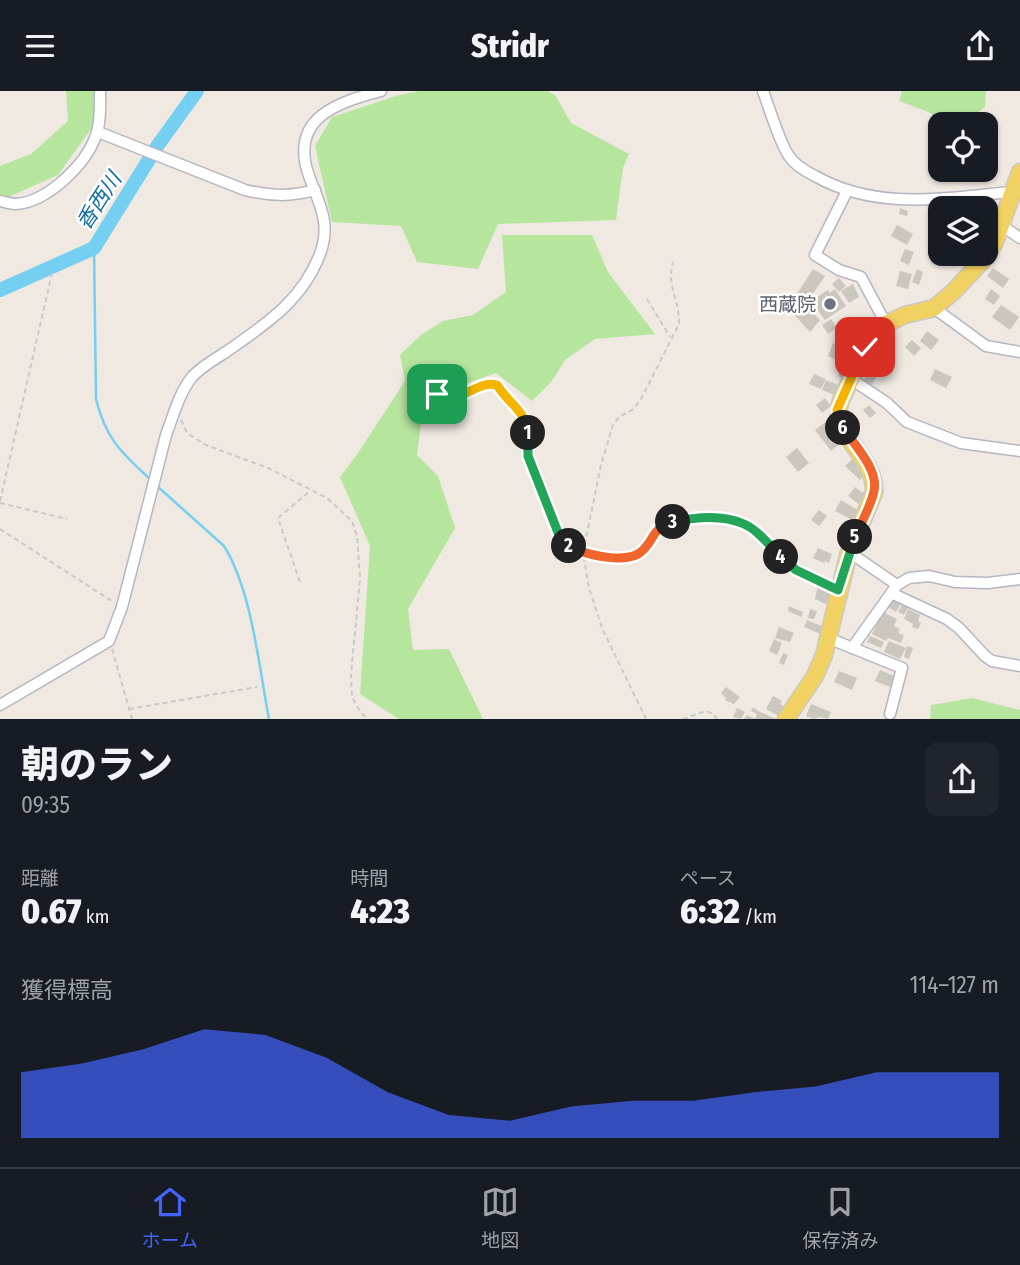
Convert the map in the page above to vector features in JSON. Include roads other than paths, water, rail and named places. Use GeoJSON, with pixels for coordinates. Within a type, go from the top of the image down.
{"type":"FeatureCollection","features":[{"type":"Feature","properties":{"kind":"main road"},"geometry":{"type":"LineString","coordinates":[[786,719],[815,676],[828,638],[849,552],[874,493],[875,485],[870,469],[837,415],[841,400],[865,347],[886,324],[905,315],[934,308],[985,258],[995,242],[1020,172]]}},
{"type":"Feature","properties":{"kind":"street"},"geometry":{"type":"LineString","coordinates":[[0,201],[15,204],[32,200],[67,177],[88,154],[98,132],[100,91]]}},
{"type":"Feature","properties":{"kind":"street"},"geometry":{"type":"LineString","coordinates":[[0,705],[109,641],[122,607],[154,481],[176,408],[191,378],[285,309],[310,275],[320,253],[326,230],[324,212],[307,170],[305,154],[306,140],[314,121],[340,103],[381,91]]}},
{"type":"Feature","properties":{"kind":"street"},"geometry":{"type":"LineString","coordinates":[[762,91],[789,157],[808,173],[847,191],[886,200],[937,199],[1011,192]]}},
{"type":"Feature","properties":{"kind":"street"},"geometry":{"type":"LineString","coordinates":[[98,132],[245,190],[269,196],[294,196],[315,190]]}},
{"type":"Feature","properties":{"kind":"street"},"geometry":{"type":"LineString","coordinates":[[847,191],[815,255],[839,270],[861,277],[886,324]]}},
{"type":"Feature","properties":{"kind":"street"},"geometry":{"type":"LineString","coordinates":[[1001,225],[1020,237]]}},
{"type":"Feature","properties":{"kind":"street"},"geometry":{"type":"LineString","coordinates":[[934,308],[986,346],[1020,352]]}},
{"type":"Feature","properties":{"kind":"street"},"geometry":{"type":"LineString","coordinates":[[850,379],[887,403],[907,422],[961,443],[1020,451]]}},
{"type":"Feature","properties":{"kind":"street"},"geometry":{"type":"LineString","coordinates":[[849,552],[894,589],[959,628],[992,661],[1020,666]]}},
{"type":"Feature","properties":{"kind":"street"},"geometry":{"type":"LineString","coordinates":[[852,648],[894,589],[909,578],[929,576],[956,582],[988,583],[1020,579]]}},
{"type":"Feature","properties":{"kind":"street"},"geometry":{"type":"LineString","coordinates":[[828,638],[902,668],[891,714]]}},
{"type":"Feature","properties":{"kind":"waterway","name":"香西川"},"geometry":{"type":"LineString","coordinates":[[0,290],[94,248],[158,145],[197,91]]}},
{"type":"Feature","properties":{"kind":"waterway"},"geometry":{"type":"LineString","coordinates":[[94,248],[96,399],[105,425],[116,445],[152,481]]}},
{"type":"Feature","properties":{"kind":"waterway"},"geometry":{"type":"LineString","coordinates":[[157,486],[224,546],[234,564],[248,607],[269,719]]}},
{"type":"Feature","properties":{"kind":"place","name":"西蔵院"},"geometry":{"type":"Point","coordinates":[830,304]}}]}
